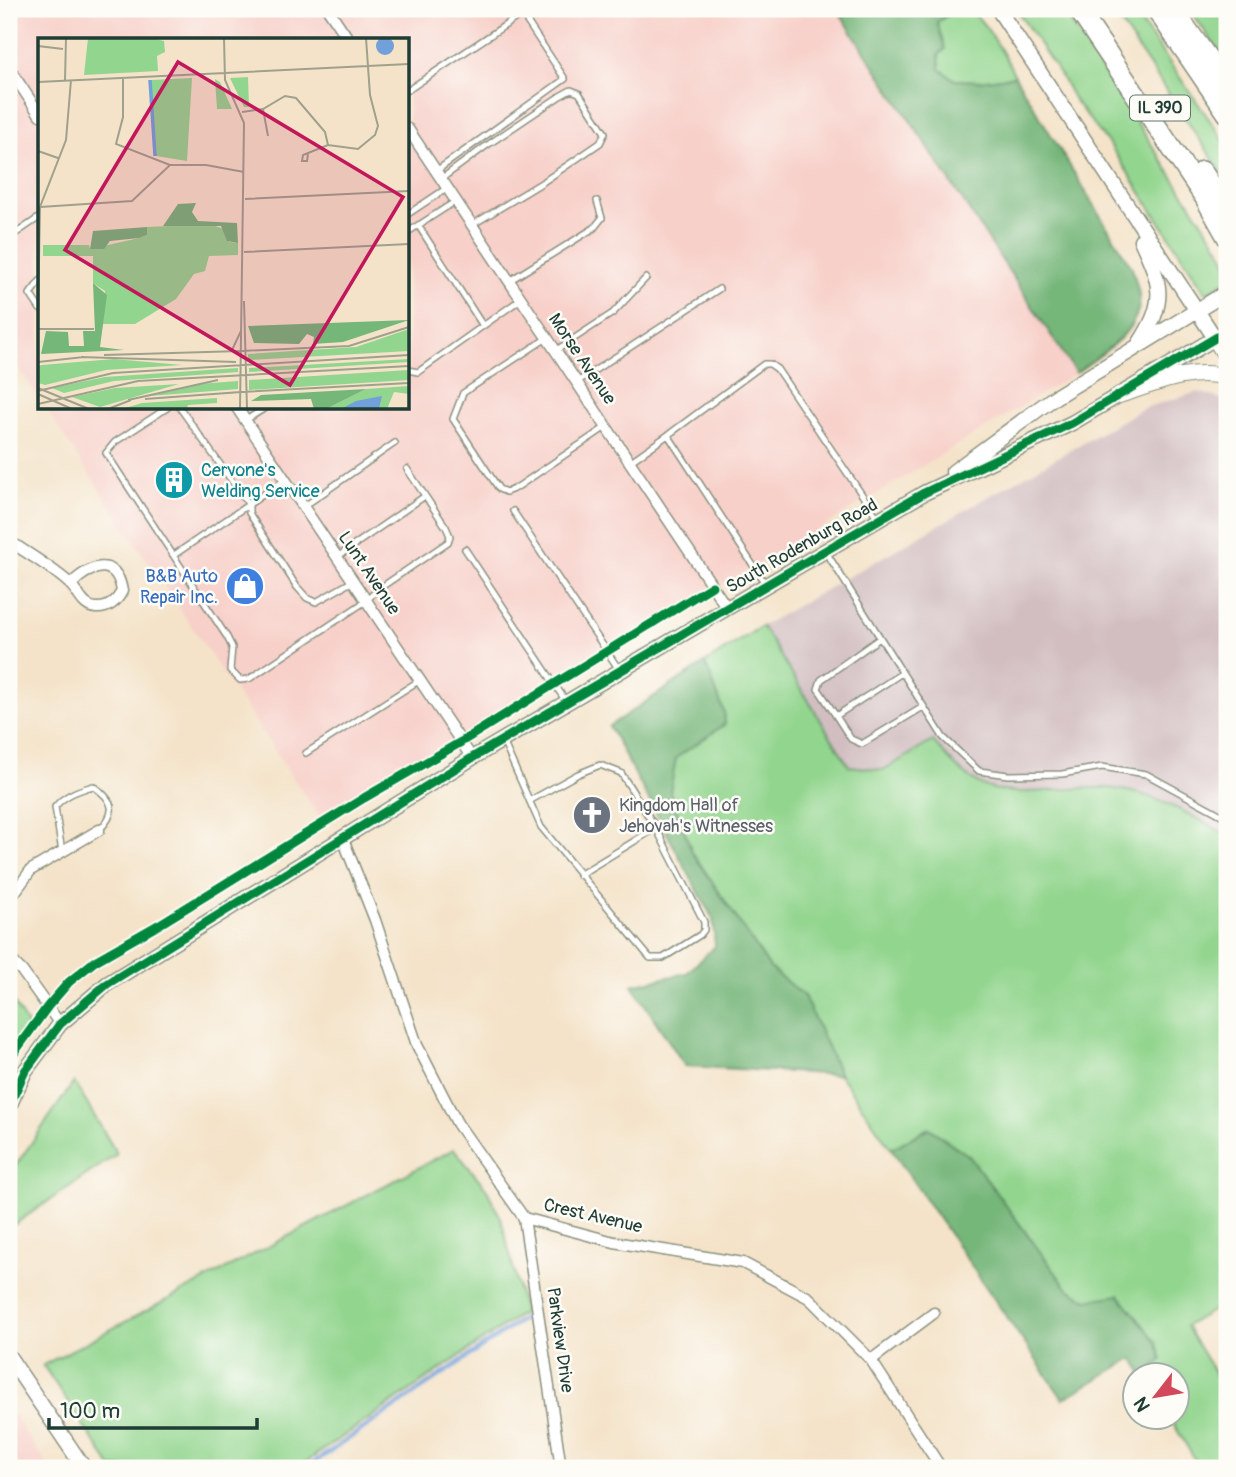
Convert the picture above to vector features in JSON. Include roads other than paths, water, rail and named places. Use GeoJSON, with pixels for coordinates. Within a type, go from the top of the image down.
{"type":"FeatureCollection","features":[{"type":"Feature","properties":{"kind":"highway"},"geometry":{"type":"LineString","coordinates":[[1078,9],[1197,187],[1227,237]]}},
{"type":"Feature","properties":{"kind":"highway","name":"IL 390"},"geometry":{"type":"LineString","coordinates":[[1091,9],[1227,208]]}},
{"type":"Feature","properties":{"kind":"highway","name":"IL 390"},"geometry":{"type":"LineString","coordinates":[[1156,9],[1227,113]]}},
{"type":"Feature","properties":{"kind":"highway"},"geometry":{"type":"LineString","coordinates":[[1173,9],[1227,85]]}},
{"type":"Feature","properties":{"kind":"main road"},"geometry":{"type":"LineString","coordinates":[[1221,335],[1227,358]]}},
{"type":"Feature","properties":{"kind":"main road"},"geometry":{"type":"LineString","coordinates":[[1119,395],[1179,376],[1207,374],[1227,377]]}},
{"type":"Feature","properties":{"kind":"street"},"geometry":{"type":"LineString","coordinates":[[328,9],[348,38]]}},
{"type":"Feature","properties":{"kind":"street"},"geometry":{"type":"LineString","coordinates":[[998,9],[1197,310],[1221,335]]}},
{"type":"Feature","properties":{"kind":"street"},"geometry":{"type":"LineString","coordinates":[[9,68],[38,112]]}},
{"type":"Feature","properties":{"kind":"street","name":"Morse Avenue"},"geometry":{"type":"LineString","coordinates":[[410,134],[727,608]]}},
{"type":"Feature","properties":{"kind":"street"},"geometry":{"type":"LineString","coordinates":[[1133,215],[1157,280],[1159,306],[1153,322],[1137,347]]}},
{"type":"Feature","properties":{"kind":"street","name":"South Rodenburg Road"},"geometry":{"type":"LineString","coordinates":[[924,493],[1055,397],[1227,292]]}},
{"type":"Feature","properties":{"kind":"street","name":"South Rodenburg Road"},"geometry":{"type":"LineString","coordinates":[[9,1106],[25,1071],[60,1024],[107,984],[472,758],[766,585],[924,493],[1072,423],[1221,335]]}},
{"type":"Feature","properties":{"kind":"street","name":"Lunt Avenue"},"geometry":{"type":"LineString","coordinates":[[238,410],[472,758]]}},
{"type":"Feature","properties":{"kind":"street"},"geometry":{"type":"LineString","coordinates":[[9,541],[71,584],[86,605],[97,608],[109,606],[118,599],[122,591],[115,574],[105,567],[96,566],[84,572],[71,584]]}},
{"type":"Feature","properties":{"kind":"street"},"geometry":{"type":"LineString","coordinates":[[9,900],[31,870],[99,830]]}},
{"type":"Feature","properties":{"kind":"street","name":"Crest Avenue"},"geometry":{"type":"LineString","coordinates":[[343,839],[375,920],[416,1045],[457,1123],[524,1218],[614,1242],[743,1263],[809,1298],[871,1360],[941,1468]]}},
{"type":"Feature","properties":{"kind":"street"},"geometry":{"type":"LineString","coordinates":[[9,958],[22,971],[60,1024]]}},
{"type":"Feature","properties":{"kind":"street","name":"Parkview Drive"},"geometry":{"type":"LineString","coordinates":[[524,1218],[561,1468]]}},
{"type":"Feature","properties":{"kind":"street"},"geometry":{"type":"LineString","coordinates":[[871,1360],[934,1313]]}},
{"type":"Feature","properties":{"kind":"street"},"geometry":{"type":"LineString","coordinates":[[9,1357],[84,1468]]}},
{"type":"Feature","properties":{"kind":"lane"},"geometry":{"type":"LineString","coordinates":[[410,89],[522,14],[565,79],[441,179],[410,212]]}},
{"type":"Feature","properties":{"kind":"lane"},"geometry":{"type":"LineString","coordinates":[[441,179],[560,96],[570,90],[579,93],[605,134],[600,143],[472,225]]}},
{"type":"Feature","properties":{"kind":"lane"},"geometry":{"type":"LineString","coordinates":[[410,231],[456,201]]}},
{"type":"Feature","properties":{"kind":"lane"},"geometry":{"type":"LineString","coordinates":[[509,281],[594,228],[602,218],[597,201]]}},
{"type":"Feature","properties":{"kind":"lane"},"geometry":{"type":"LineString","coordinates":[[9,238],[38,218]]}},
{"type":"Feature","properties":{"kind":"lane"},"geometry":{"type":"LineString","coordinates":[[418,225],[483,326]]}},
{"type":"Feature","properties":{"kind":"lane"},"geometry":{"type":"LineString","coordinates":[[555,351],[613,313],[646,278]]}},
{"type":"Feature","properties":{"kind":"lane"},"geometry":{"type":"LineString","coordinates":[[38,284],[30,294],[38,306]]}},
{"type":"Feature","properties":{"kind":"lane"},"geometry":{"type":"LineString","coordinates":[[577,382],[719,289]]}},
{"type":"Feature","properties":{"kind":"lane"},"geometry":{"type":"LineString","coordinates":[[410,370],[418,372],[521,299]]}},
{"type":"Feature","properties":{"kind":"lane"},"geometry":{"type":"LineString","coordinates":[[547,338],[463,393],[459,400],[453,419],[491,477],[499,489],[506,492],[516,488],[606,427]]}},
{"type":"Feature","properties":{"kind":"lane"},"geometry":{"type":"LineString","coordinates":[[629,462],[764,365],[770,364],[777,369],[878,520]]}},
{"type":"Feature","properties":{"kind":"lane"},"geometry":{"type":"LineString","coordinates":[[164,410],[114,442],[106,453],[232,647],[230,670],[240,680],[249,679],[448,542],[450,536],[446,527],[407,470]]}},
{"type":"Feature","properties":{"kind":"lane"},"geometry":{"type":"LineString","coordinates":[[181,410],[249,505],[249,513],[307,598],[316,602],[353,580]]}},
{"type":"Feature","properties":{"kind":"lane"},"geometry":{"type":"LineString","coordinates":[[246,420],[262,410]]}},
{"type":"Feature","properties":{"kind":"lane"},"geometry":{"type":"LineString","coordinates":[[668,435],[766,585]]}},
{"type":"Feature","properties":{"kind":"lane"},"geometry":{"type":"LineString","coordinates":[[303,507],[395,443]]}},
{"type":"Feature","properties":{"kind":"lane"},"geometry":{"type":"LineString","coordinates":[[174,555],[285,480]]}},
{"type":"Feature","properties":{"kind":"lane"},"geometry":{"type":"LineString","coordinates":[[337,556],[425,495]]}},
{"type":"Feature","properties":{"kind":"lane"},"geometry":{"type":"LineString","coordinates":[[513,511],[620,671]]}},
{"type":"Feature","properties":{"kind":"lane"},"geometry":{"type":"LineString","coordinates":[[465,549],[567,702]]}},
{"type":"Feature","properties":{"kind":"lane"},"geometry":{"type":"LineString","coordinates":[[825,551],[943,737],[979,771],[1008,775],[1062,774],[1102,767],[1146,775],[1227,818]]}},
{"type":"Feature","properties":{"kind":"lane"},"geometry":{"type":"LineString","coordinates":[[880,638],[821,680],[818,689],[851,739],[862,744],[923,707]]}},
{"type":"Feature","properties":{"kind":"lane"},"geometry":{"type":"LineString","coordinates":[[836,716],[902,673]]}},
{"type":"Feature","properties":{"kind":"lane"},"geometry":{"type":"LineString","coordinates":[[306,753],[420,680]]}},
{"type":"Feature","properties":{"kind":"lane"},"geometry":{"type":"LineString","coordinates":[[503,741],[541,827],[650,958],[663,958],[704,930],[704,922],[656,828],[621,774],[600,765],[531,800]]}},
{"type":"Feature","properties":{"kind":"lane"},"geometry":{"type":"LineString","coordinates":[[62,852],[55,807],[60,801],[93,786],[107,795],[112,808],[109,820],[99,830]]}},
{"type":"Feature","properties":{"kind":"lane"},"geometry":{"type":"LineString","coordinates":[[579,874],[656,828]]}},
{"type":"Feature","properties":{"kind":"waterway"},"geometry":{"type":"LineString","coordinates":[[306,1468],[524,1318]]}},
{"type":"Feature","properties":{"kind":"place","name":"Cervone's Welding Service"},"geometry":{"type":"Point","coordinates":[174,480]}},
{"type":"Feature","properties":{"kind":"place","name":"B&B Auto Repair Inc."},"geometry":{"type":"Point","coordinates":[245,586]}},
{"type":"Feature","properties":{"kind":"place","name":"Kingdom Hall of Jehovah's Witnesses"},"geometry":{"type":"Point","coordinates":[592,815]}}]}
